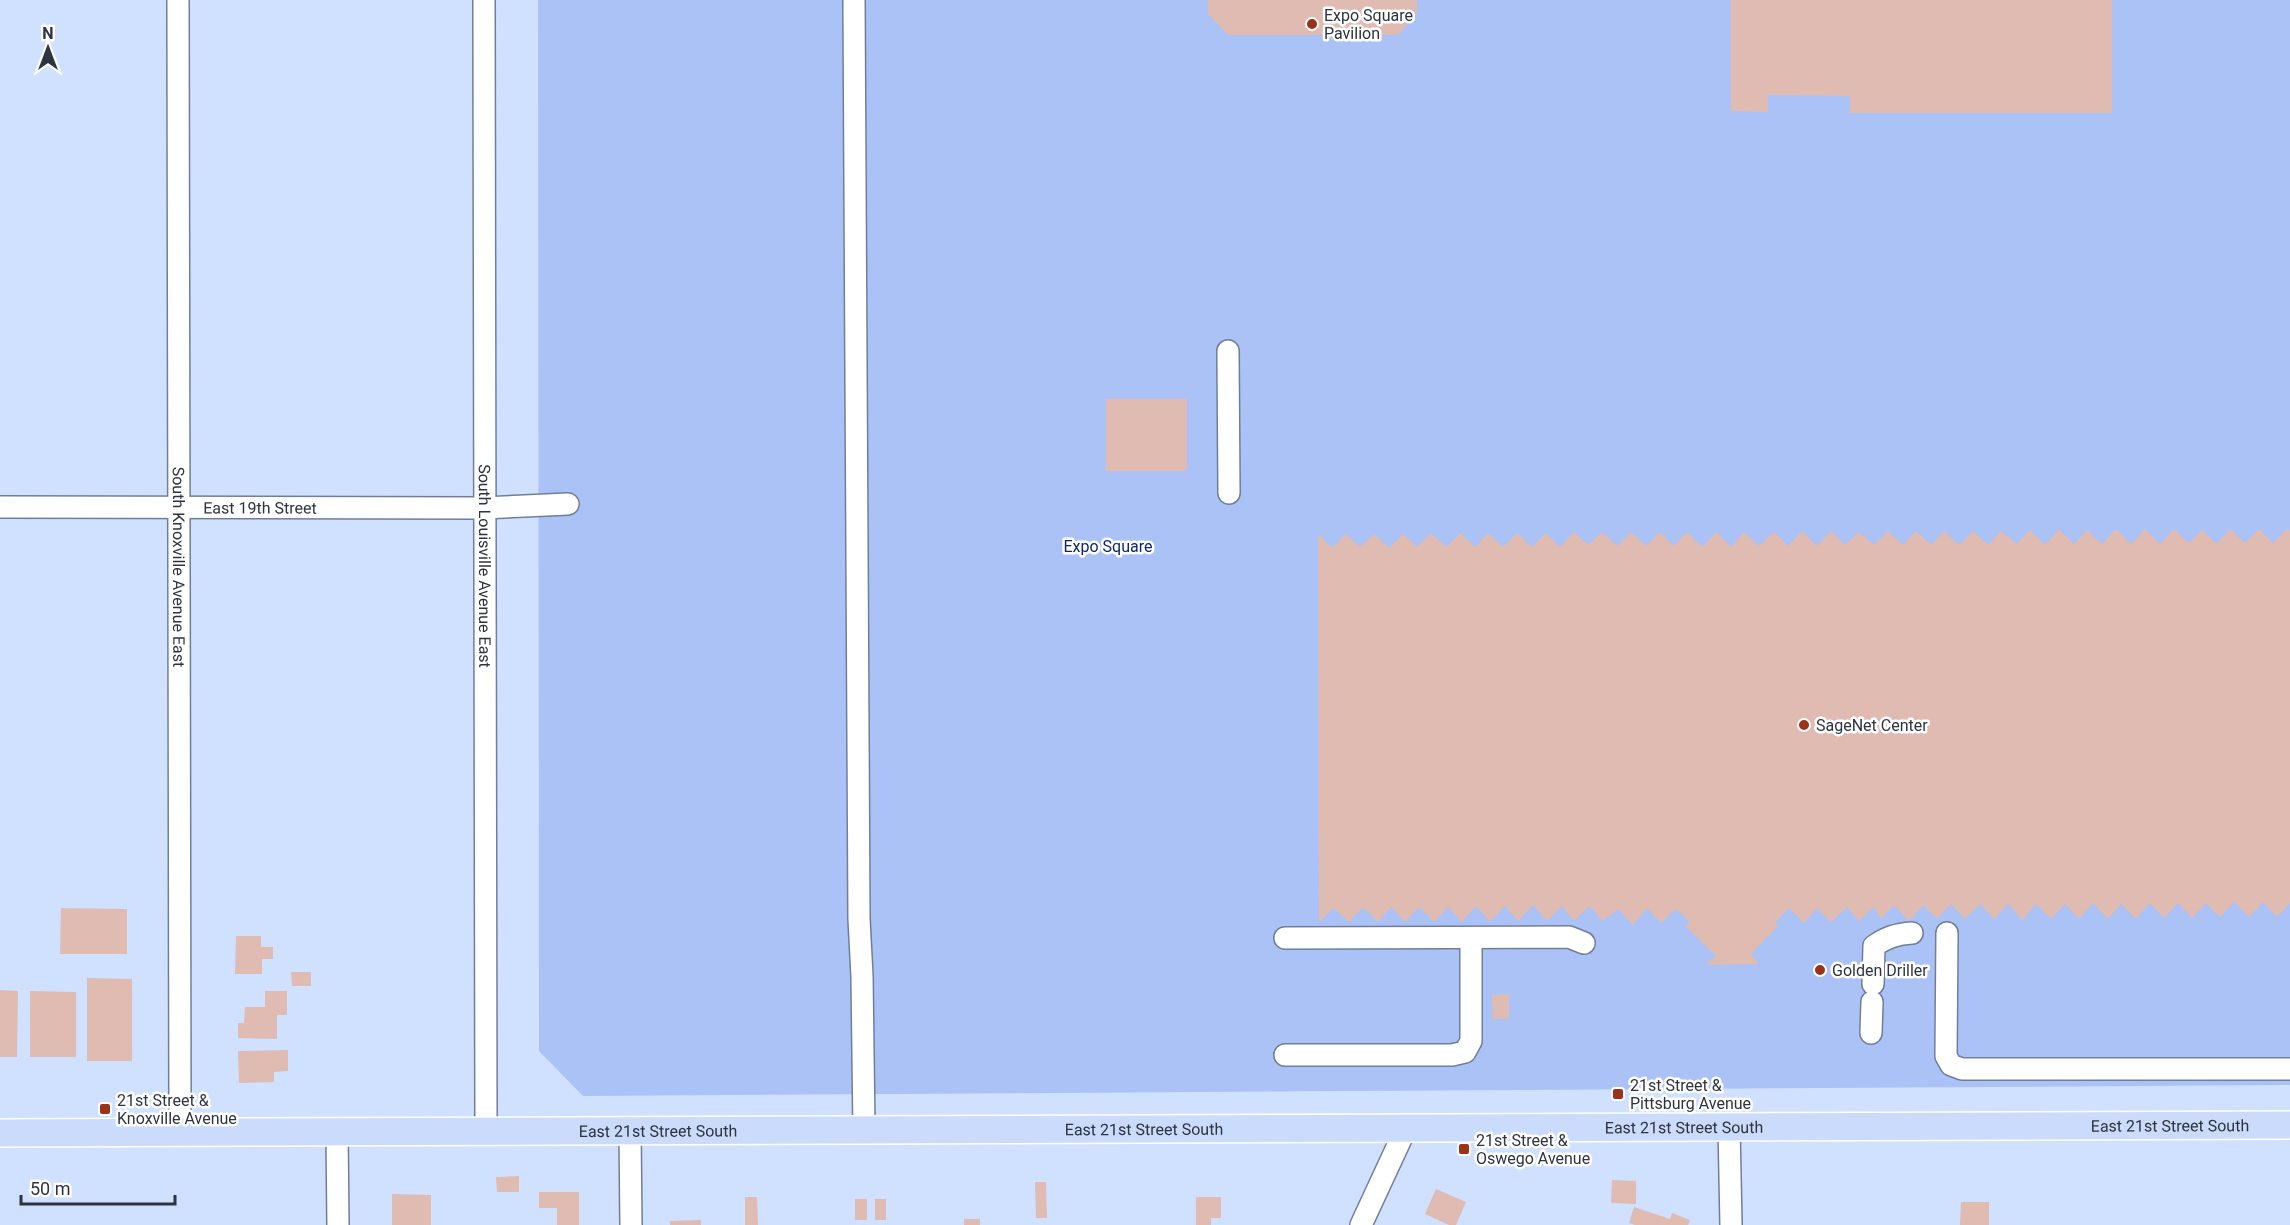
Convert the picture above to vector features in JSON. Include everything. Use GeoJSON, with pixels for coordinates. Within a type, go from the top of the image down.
{"type":"FeatureCollection","features":[{"type":"Feature","properties":{"kind":"main road","name":"East 21st Street South"},"geometry":{"type":"LineString","coordinates":[[0,1133],[2290,1125]]}},
{"type":"Feature","properties":{"kind":"street","name":"South Knoxville Avenue East"},"geometry":{"type":"LineString","coordinates":[[178,0],[180,1132]]}},
{"type":"Feature","properties":{"kind":"street","name":"South Louisville Avenue East"},"geometry":{"type":"LineString","coordinates":[[484,0],[483,508],[486,1130]]}},
{"type":"Feature","properties":{"kind":"street"},"geometry":{"type":"LineString","coordinates":[[854,0],[859,908],[864,1130]]}},
{"type":"Feature","properties":{"kind":"street"},"geometry":{"type":"LineString","coordinates":[[1228,351],[1229,493]]}},
{"type":"Feature","properties":{"kind":"street","name":"East 19th Street"},"geometry":{"type":"LineString","coordinates":[[0,507],[483,508],[568,504]]}},
{"type":"Feature","properties":{"kind":"street"},"geometry":{"type":"LineString","coordinates":[[1871,1033],[1874,946],[1885,938],[1912,933]]}},
{"type":"Feature","properties":{"kind":"street"},"geometry":{"type":"LineString","coordinates":[[1947,933],[1946,1056],[1951,1065],[1962,1069],[2290,1069]]}},
{"type":"Feature","properties":{"kind":"street"},"geometry":{"type":"LineString","coordinates":[[1285,938],[1569,937],[1584,943]]}},
{"type":"Feature","properties":{"kind":"street"},"geometry":{"type":"LineString","coordinates":[[1285,1055],[1452,1055],[1465,1052],[1471,1041],[1471,938]]}},
{"type":"Feature","properties":{"kind":"street"},"geometry":{"type":"LineString","coordinates":[[1729,1126],[1731,1225]]}},
{"type":"Feature","properties":{"kind":"street"},"geometry":{"type":"LineString","coordinates":[[1361,1225],[1406,1128]]}},
{"type":"Feature","properties":{"kind":"street"},"geometry":{"type":"LineString","coordinates":[[630,1130],[631,1225]]}},
{"type":"Feature","properties":{"kind":"street"},"geometry":{"type":"LineString","coordinates":[[337,1132],[338,1225]]}},
{"type":"Feature","properties":{"kind":"green space","name":"Expo Square"},"geometry":{"type":"Polygon","coordinates":[[[538,0],[2290,0],[2290,1085],[583,1096],[539,1051],[538,0]]]}},
{"type":"Feature","properties":{"kind":"building","name":"Expo Square Pavilion"},"geometry":{"type":"Polygon","coordinates":[[[1208,0],[1417,0],[1417,13],[1398,35],[1228,35],[1208,14],[1208,0]]]}},
{"type":"Feature","properties":{"kind":"building"},"geometry":{"type":"Polygon","coordinates":[[[1731,0],[2112,0],[2112,113],[1850,113],[1850,96],[1768,95],[1768,112],[1731,111],[1731,0]]]}},
{"type":"Feature","properties":{"kind":"building"},"geometry":{"type":"Polygon","coordinates":[[[1106,399],[1187,399],[1187,471],[1106,471],[1106,399]]]}},
{"type":"Feature","properties":{"kind":"building","name":"SageNet Center"},"geometry":{"type":"Polygon","coordinates":[[[2059,529],[2074,544],[2087,530],[2102,544],[2116,529],[2131,544],[2145,529],[2160,544],[2174,529],[2189,543],[2202,530],[2217,544],[2230,529],[2245,543],[2259,529],[2273,543],[2287,529],[2290,531],[2290,903],[2277,917],[2263,902],[2249,917],[2234,902],[2220,917],[2206,903],[2192,918],[2178,903],[2164,918],[2150,903],[2136,919],[2121,904],[2108,919],[2093,903],[2079,919],[2065,904],[2051,919],[2036,904],[2022,920],[2008,904],[1994,919],[1980,904],[1965,919],[1951,904],[1937,919],[1923,905],[1909,921],[1894,905],[1881,919],[1874,907],[1859,921],[1847,907],[1831,922],[1817,908],[1804,923],[1789,908],[1775,922],[1778,926],[1751,954],[1759,964],[1706,965],[1716,956],[1686,927],[1689,921],[1676,909],[1661,923],[1647,908],[1633,925],[1618,909],[1603,921],[1589,906],[1574,921],[1562,906],[1547,921],[1533,905],[1518,921],[1505,906],[1490,922],[1476,906],[1462,922],[1448,907],[1434,922],[1419,907],[1405,922],[1391,907],[1378,922],[1363,907],[1349,922],[1333,908],[1319,922],[1318,534],[1332,548],[1346,534],[1360,547],[1374,534],[1389,548],[1403,534],[1417,547],[1431,533],[1446,547],[1460,533],[1475,547],[1488,533],[1503,547],[1517,533],[1532,547],[1546,533],[1560,547],[1574,532],[1588,545],[1602,532],[1617,546],[1631,532],[1646,546],[1660,532],[1674,546],[1687,532],[1702,547],[1716,532],[1731,547],[1744,532],[1759,546],[1774,532],[1788,546],[1802,531],[1817,546],[1831,531],[1845,545],[1859,532],[1874,545],[1888,531],[1903,545],[1916,531],[1931,545],[1944,531],[1959,545],[1973,531],[1988,545],[2001,531],[2017,544],[2030,530],[2045,545],[2059,529]]]}},
{"type":"Feature","properties":{"kind":"building"},"geometry":{"type":"Polygon","coordinates":[[[61,908],[127,909],[127,954],[60,954],[61,908]]]}},
{"type":"Feature","properties":{"kind":"building"},"geometry":{"type":"Polygon","coordinates":[[[236,936],[261,936],[261,947],[273,947],[273,959],[262,959],[262,974],[235,974],[236,936]]]}},
{"type":"Feature","properties":{"kind":"building"},"geometry":{"type":"Polygon","coordinates":[[[291,972],[311,972],[311,986],[292,986],[291,972]]]}},
{"type":"Feature","properties":{"kind":"building"},"geometry":{"type":"Polygon","coordinates":[[[87,978],[132,979],[132,1061],[87,1061],[87,978]]]}},
{"type":"Feature","properties":{"kind":"building"},"geometry":{"type":"Polygon","coordinates":[[[0,990],[18,991],[17,1057],[0,1057],[0,990]]]}},
{"type":"Feature","properties":{"kind":"building"},"geometry":{"type":"Polygon","coordinates":[[[30,991],[76,992],[76,1057],[30,1057],[30,991]]]}},
{"type":"Feature","properties":{"kind":"building"},"geometry":{"type":"Polygon","coordinates":[[[265,991],[287,991],[287,1015],[277,1015],[277,1039],[238,1038],[238,1023],[244,1023],[245,1007],[265,1007],[265,991]]]}},
{"type":"Feature","properties":{"kind":"building"},"geometry":{"type":"Polygon","coordinates":[[[1509,994],[1509,1019],[1493,1019],[1492,995],[1509,994]]]}},
{"type":"Feature","properties":{"kind":"building"},"geometry":{"type":"Polygon","coordinates":[[[288,1050],[288,1071],[274,1072],[274,1082],[239,1083],[238,1051],[288,1050]]]}},
{"type":"Feature","properties":{"kind":"building"},"geometry":{"type":"Polygon","coordinates":[[[519,1176],[519,1192],[497,1192],[496,1177],[519,1176]]]}},
{"type":"Feature","properties":{"kind":"building"},"geometry":{"type":"Polygon","coordinates":[[[1612,1180],[1636,1181],[1636,1204],[1611,1203],[1612,1180]]]}},
{"type":"Feature","properties":{"kind":"building"},"geometry":{"type":"Polygon","coordinates":[[[1035,1182],[1046,1182],[1047,1218],[1036,1218],[1035,1182]]]}},
{"type":"Feature","properties":{"kind":"building"},"geometry":{"type":"Polygon","coordinates":[[[1436,1189],[1466,1202],[1456,1225],[1449,1225],[1425,1214],[1436,1189]]]}},
{"type":"Feature","properties":{"kind":"building"},"geometry":{"type":"Polygon","coordinates":[[[539,1192],[579,1192],[579,1225],[557,1225],[557,1208],[539,1208],[539,1192]]]}},
{"type":"Feature","properties":{"kind":"building"},"geometry":{"type":"Polygon","coordinates":[[[392,1194],[431,1195],[431,1225],[392,1225],[392,1194]]]}},
{"type":"Feature","properties":{"kind":"building"},"geometry":{"type":"Polygon","coordinates":[[[745,1197],[757,1197],[758,1225],[745,1225],[745,1197]]]}},
{"type":"Feature","properties":{"kind":"building"},"geometry":{"type":"Polygon","coordinates":[[[1196,1197],[1221,1197],[1221,1218],[1211,1218],[1211,1225],[1196,1225],[1196,1197]]]}},
{"type":"Feature","properties":{"kind":"building"},"geometry":{"type":"Polygon","coordinates":[[[855,1199],[867,1199],[867,1220],[855,1220],[855,1199]]]}},
{"type":"Feature","properties":{"kind":"building"},"geometry":{"type":"Polygon","coordinates":[[[875,1199],[886,1199],[886,1220],[875,1220],[875,1199]]]}},
{"type":"Feature","properties":{"kind":"building"},"geometry":{"type":"Polygon","coordinates":[[[1961,1202],[1989,1202],[1989,1225],[1960,1225],[1961,1202]]]}},
{"type":"Feature","properties":{"kind":"building"},"geometry":{"type":"Polygon","coordinates":[[[1634,1207],[1670,1219],[1672,1213],[1690,1220],[1688,1225],[1635,1225],[1629,1223],[1634,1207]]]}},
{"type":"Feature","properties":{"kind":"building"},"geometry":{"type":"Polygon","coordinates":[[[964,1219],[980,1219],[980,1225],[964,1225],[964,1219]]]}},
{"type":"Feature","properties":{"kind":"building"},"geometry":{"type":"Polygon","coordinates":[[[701,1220],[701,1225],[670,1225],[670,1221],[701,1220]]]}},
{"type":"Feature","properties":{"kind":"place","name":"Expo Square Pavilion"},"geometry":{"type":"Point","coordinates":[1312,24]}},
{"type":"Feature","properties":{"kind":"place","name":"SageNet Center"},"geometry":{"type":"Point","coordinates":[1804,725]}},
{"type":"Feature","properties":{"kind":"place","name":"Golden Driller"},"geometry":{"type":"Point","coordinates":[1820,970]}},
{"type":"Feature","properties":{"kind":"place","name":"21st Street & Pittsburg Avenue"},"geometry":{"type":"Point","coordinates":[1618,1094]}},
{"type":"Feature","properties":{"kind":"place","name":"21st Street & Knoxville Avenue"},"geometry":{"type":"Point","coordinates":[105,1109]}},
{"type":"Feature","properties":{"kind":"place","name":"21st Street & Oswego Avenue"},"geometry":{"type":"Point","coordinates":[1464,1149]}}]}
